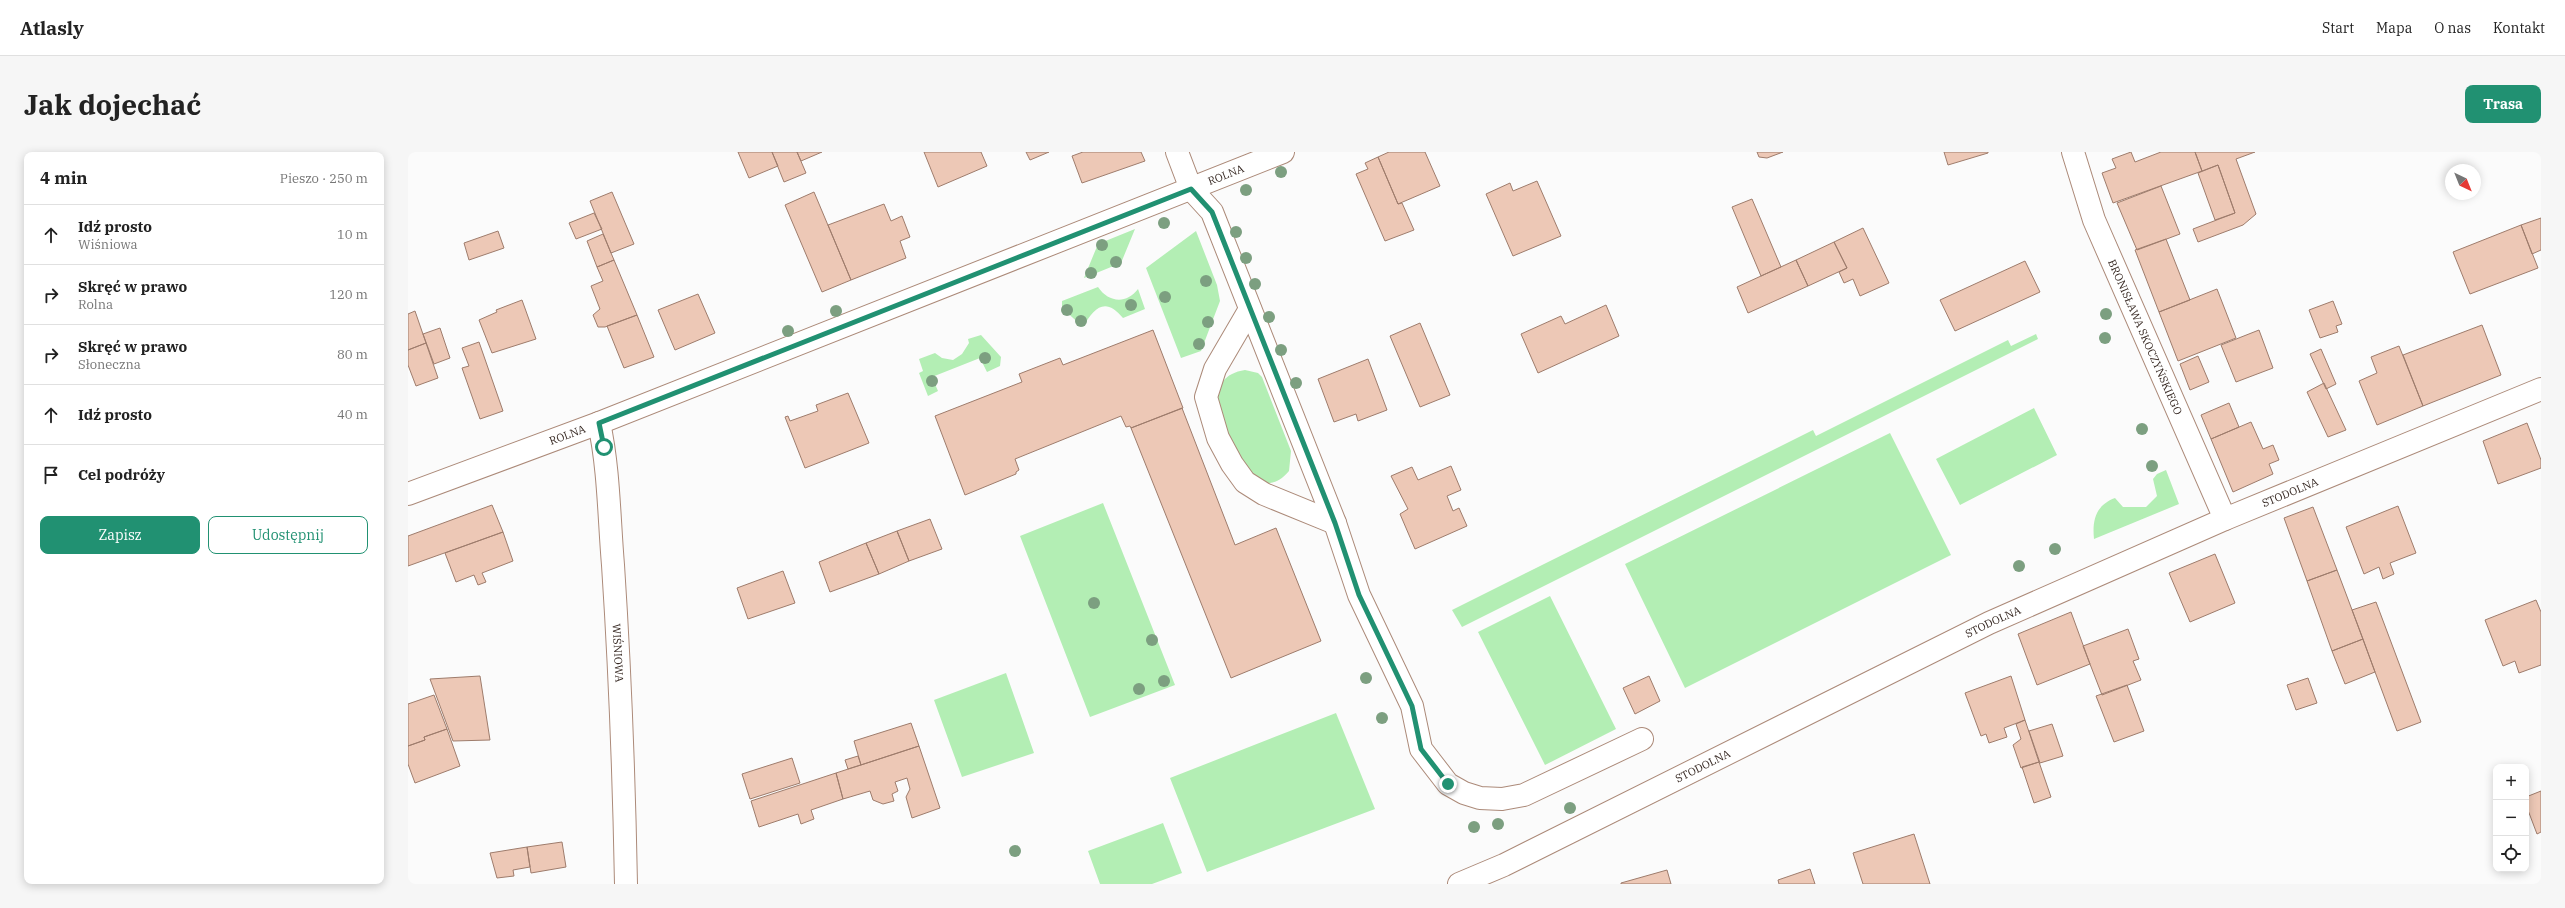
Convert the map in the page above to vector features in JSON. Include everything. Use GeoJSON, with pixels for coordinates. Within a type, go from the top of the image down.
{"type":"FeatureCollection","features":[{"type":"Feature","properties":{"kind":"street"},"geometry":{"type":"LineString","coordinates":[[1177,152],[1191,189],[1212,212],[1335,523],[1359,595],[1412,706],[1421,749],[1439,775],[1448,784],[1459,790],[1480,798],[1502,799],[1524,795],[1642,739]]}},
{"type":"Feature","properties":{"kind":"street","name":"ROLNA"},"geometry":{"type":"LineString","coordinates":[[408,494],[599,423],[1283,152]]}},
{"type":"Feature","properties":{"kind":"street","name":"BRONISŁAWA SKOCZYŃSKIEGO"},"geometry":{"type":"LineString","coordinates":[[2073,152],[2094,220],[2225,519]]}},
{"type":"Feature","properties":{"kind":"street"},"geometry":{"type":"LineString","coordinates":[[1250,309],[1215,369],[1206,397],[1218,438],[1232,464],[1245,482],[1264,494],[1335,523]]}},
{"type":"Feature","properties":{"kind":"street","name":"STODOLNA"},"geometry":{"type":"LineString","coordinates":[[1459,884],[1504,865],[1989,623],[2225,519],[2541,389]]}},
{"type":"Feature","properties":{"kind":"street","name":"WIŚNIOWA"},"geometry":{"type":"LineString","coordinates":[[599,423],[604,447],[614,590],[623,744],[626,884]]}},
{"type":"Feature","properties":{"kind":"green space"},"geometry":{"type":"Polygon","coordinates":[[[1135,229],[1121,263],[1084,278],[1098,244],[1135,229]]]}},
{"type":"Feature","properties":{"kind":"green space"},"geometry":{"type":"Polygon","coordinates":[[[1196,231],[1217,285],[1220,301],[1201,351],[1181,358],[1146,268],[1196,231]]]}},
{"type":"Feature","properties":{"kind":"green space"},"geometry":{"type":"Polygon","coordinates":[[[1098,287],[1107,296],[1117,300],[1128,298],[1138,289],[1145,309],[1123,318],[1111,307],[1100,307],[1091,314],[1083,327],[1062,308],[1062,301],[1098,287]]]}},
{"type":"Feature","properties":{"kind":"green space"},"geometry":{"type":"Polygon","coordinates":[[[2036,334],[2038,339],[1462,627],[1452,610],[1813,430],[1816,436],[2008,340],[2011,346],[2036,334]]]}},
{"type":"Feature","properties":{"kind":"green space"},"geometry":{"type":"Polygon","coordinates":[[[981,335],[1001,357],[1000,366],[987,372],[980,358],[932,377],[938,391],[928,396],[919,373],[923,371],[919,359],[935,353],[942,358],[953,360],[962,354],[969,343],[968,339],[981,335]]]}},
{"type":"Feature","properties":{"kind":"green space"},"geometry":{"type":"Polygon","coordinates":[[[1245,370],[1258,373],[1262,377],[1291,451],[1289,471],[1282,478],[1272,483],[1258,482],[1242,464],[1224,430],[1220,417],[1218,392],[1222,382],[1231,374],[1245,370]]]}},
{"type":"Feature","properties":{"kind":"green space"},"geometry":{"type":"Polygon","coordinates":[[[2034,408],[2057,455],[1960,505],[1936,459],[2034,408]]]}},
{"type":"Feature","properties":{"kind":"green space"},"geometry":{"type":"Polygon","coordinates":[[[1890,433],[1951,555],[1685,688],[1625,564],[1890,433]]]}},
{"type":"Feature","properties":{"kind":"green space"},"geometry":{"type":"Polygon","coordinates":[[[2166,470],[2179,504],[2094,539],[2095,520],[2099,509],[2103,505],[2115,498],[2123,507],[2146,507],[2157,496],[2153,479],[2157,474],[2166,470]]]}},
{"type":"Feature","properties":{"kind":"green space"},"geometry":{"type":"Polygon","coordinates":[[[1103,503],[1175,685],[1090,717],[1020,536],[1103,503]]]}},
{"type":"Feature","properties":{"kind":"green space"},"geometry":{"type":"Polygon","coordinates":[[[1550,596],[1616,729],[1545,765],[1478,632],[1550,596]]]}},
{"type":"Feature","properties":{"kind":"green space"},"geometry":{"type":"Polygon","coordinates":[[[1006,673],[1034,753],[962,777],[934,700],[1006,673]]]}},
{"type":"Feature","properties":{"kind":"green space"},"geometry":{"type":"Polygon","coordinates":[[[1336,713],[1375,809],[1207,872],[1170,778],[1336,713]]]}},
{"type":"Feature","properties":{"kind":"green space"},"geometry":{"type":"Polygon","coordinates":[[[1163,823],[1182,873],[1152,884],[1100,884],[1088,851],[1163,823]]]}},
{"type":"Feature","properties":{"kind":"building"},"geometry":{"type":"Polygon","coordinates":[[[738,152],[772,152],[778,166],[749,178],[738,152]]]}},
{"type":"Feature","properties":{"kind":"building"},"geometry":{"type":"Polygon","coordinates":[[[772,152],[797,152],[806,173],[784,182],[772,152]]]}},
{"type":"Feature","properties":{"kind":"building"},"geometry":{"type":"Polygon","coordinates":[[[797,152],[822,152],[801,161],[797,152]]]}},
{"type":"Feature","properties":{"kind":"building"},"geometry":{"type":"Polygon","coordinates":[[[924,152],[981,152],[987,166],[938,187],[924,152]]]}},
{"type":"Feature","properties":{"kind":"building"},"geometry":{"type":"Polygon","coordinates":[[[1026,152],[1049,152],[1030,160],[1026,152]]]}},
{"type":"Feature","properties":{"kind":"building"},"geometry":{"type":"Polygon","coordinates":[[[1083,152],[1141,152],[1145,161],[1082,183],[1072,156],[1083,152]]]}},
{"type":"Feature","properties":{"kind":"building"},"geometry":{"type":"Polygon","coordinates":[[[1389,152],[1425,152],[1440,186],[1398,204],[1378,157],[1389,152]]]}},
{"type":"Feature","properties":{"kind":"building"},"geometry":{"type":"Polygon","coordinates":[[[1757,152],[1783,152],[1767,158],[1759,157],[1757,152]]]}},
{"type":"Feature","properties":{"kind":"building"},"geometry":{"type":"Polygon","coordinates":[[[1944,152],[1988,152],[1988,153],[1948,165],[1944,152]]]}},
{"type":"Feature","properties":{"kind":"building"},"geometry":{"type":"Polygon","coordinates":[[[2131,152],[2135,162],[2161,152],[2195,152],[2202,171],[2113,203],[2102,173],[2116,168],[2112,159],[2131,152]]]}},
{"type":"Feature","properties":{"kind":"building"},"geometry":{"type":"Polygon","coordinates":[[[2195,152],[2255,152],[2236,159],[2256,214],[2243,225],[2198,242],[2193,229],[2235,213],[2218,165],[2202,171],[2195,152]]]}},
{"type":"Feature","properties":{"kind":"building"},"geometry":{"type":"Polygon","coordinates":[[[1378,157],[1398,204],[1402,203],[1414,230],[1385,241],[1356,174],[1368,169],[1365,163],[1378,157]]]}},
{"type":"Feature","properties":{"kind":"building"},"geometry":{"type":"Polygon","coordinates":[[[2218,165],[2235,213],[2215,220],[2198,173],[2218,165]]]}},
{"type":"Feature","properties":{"kind":"building"},"geometry":{"type":"Polygon","coordinates":[[[1537,181],[1561,236],[1513,256],[1486,194],[1510,183],[1513,191],[1537,181]]]}},
{"type":"Feature","properties":{"kind":"building"},"geometry":{"type":"Polygon","coordinates":[[[2161,186],[2180,234],[2137,250],[2117,203],[2161,186]]]}},
{"type":"Feature","properties":{"kind":"building"},"geometry":{"type":"Polygon","coordinates":[[[612,192],[634,244],[611,253],[590,201],[612,192]]]}},
{"type":"Feature","properties":{"kind":"building"},"geometry":{"type":"Polygon","coordinates":[[[814,192],[851,280],[822,292],[785,205],[814,192]]]}},
{"type":"Feature","properties":{"kind":"building"},"geometry":{"type":"Polygon","coordinates":[[[1752,199],[1781,267],[1761,276],[1732,207],[1752,199]]]}},
{"type":"Feature","properties":{"kind":"building"},"geometry":{"type":"Polygon","coordinates":[[[884,204],[891,221],[902,216],[910,237],[900,241],[906,258],[851,280],[828,225],[884,204]]]}},
{"type":"Feature","properties":{"kind":"building"},"geometry":{"type":"Polygon","coordinates":[[[594,213],[602,229],[576,239],[569,223],[594,213]]]}},
{"type":"Feature","properties":{"kind":"building"},"geometry":{"type":"Polygon","coordinates":[[[2541,218],[2541,250],[2532,254],[2521,225],[2541,218]]]}},
{"type":"Feature","properties":{"kind":"building"},"geometry":{"type":"Polygon","coordinates":[[[2521,225],[2538,268],[2470,294],[2453,252],[2521,225]]]}},
{"type":"Feature","properties":{"kind":"building"},"geometry":{"type":"Polygon","coordinates":[[[1863,228],[1889,283],[1860,296],[1853,279],[1844,283],[1839,272],[1847,268],[1834,242],[1863,228]]]}},
{"type":"Feature","properties":{"kind":"building"},"geometry":{"type":"Polygon","coordinates":[[[498,231],[504,248],[469,260],[464,243],[498,231]]]}},
{"type":"Feature","properties":{"kind":"building"},"geometry":{"type":"Polygon","coordinates":[[[603,234],[614,260],[597,267],[587,241],[603,234]]]}},
{"type":"Feature","properties":{"kind":"building"},"geometry":{"type":"Polygon","coordinates":[[[2166,239],[2190,300],[2159,312],[2135,250],[2166,239]]]}},
{"type":"Feature","properties":{"kind":"building"},"geometry":{"type":"Polygon","coordinates":[[[1834,242],[1847,268],[1808,286],[1796,260],[1834,242]]]}},
{"type":"Feature","properties":{"kind":"building"},"geometry":{"type":"Polygon","coordinates":[[[614,260],[637,315],[605,327],[598,327],[593,315],[600,309],[591,286],[603,281],[597,267],[614,260]]]}},
{"type":"Feature","properties":{"kind":"building"},"geometry":{"type":"Polygon","coordinates":[[[1796,260],[1808,286],[1748,313],[1737,287],[1796,260]]]}},
{"type":"Feature","properties":{"kind":"building"},"geometry":{"type":"Polygon","coordinates":[[[2025,261],[2040,292],[1955,331],[1940,300],[2025,261]]]}},
{"type":"Feature","properties":{"kind":"building"},"geometry":{"type":"Polygon","coordinates":[[[2217,289],[2236,338],[2178,361],[2159,312],[2217,289]]]}},
{"type":"Feature","properties":{"kind":"building"},"geometry":{"type":"Polygon","coordinates":[[[698,294],[715,333],[675,350],[658,310],[698,294]]]}},
{"type":"Feature","properties":{"kind":"building"},"geometry":{"type":"Polygon","coordinates":[[[522,300],[536,339],[492,353],[479,320],[497,312],[496,310],[522,300]]]}},
{"type":"Feature","properties":{"kind":"building"},"geometry":{"type":"Polygon","coordinates":[[[2333,301],[2342,324],[2336,326],[2338,332],[2320,338],[2309,310],[2333,301]]]}},
{"type":"Feature","properties":{"kind":"building"},"geometry":{"type":"Polygon","coordinates":[[[1606,305],[1619,336],[1538,373],[1521,334],[1561,316],[1565,324],[1606,305]]]}},
{"type":"Feature","properties":{"kind":"building"},"geometry":{"type":"Polygon","coordinates":[[[415,311],[426,343],[408,350],[408,314],[415,311]]]}},
{"type":"Feature","properties":{"kind":"building"},"geometry":{"type":"Polygon","coordinates":[[[637,315],[654,357],[624,368],[607,326],[637,315]]]}},
{"type":"Feature","properties":{"kind":"building"},"geometry":{"type":"Polygon","coordinates":[[[1420,323],[1450,395],[1420,407],[1390,336],[1420,323]]]}},
{"type":"Feature","properties":{"kind":"building"},"geometry":{"type":"Polygon","coordinates":[[[2482,325],[2501,375],[2423,406],[2403,355],[2482,325]]]}},
{"type":"Feature","properties":{"kind":"building"},"geometry":{"type":"Polygon","coordinates":[[[440,328],[450,358],[434,364],[423,334],[440,328]]]}},
{"type":"Feature","properties":{"kind":"building"},"geometry":{"type":"Polygon","coordinates":[[[1153,330],[1183,408],[1131,428],[1130,426],[1126,427],[1121,416],[1015,459],[1019,470],[1016,474],[965,495],[935,416],[1022,382],[1019,374],[1060,358],[1063,365],[1153,330]]]}},
{"type":"Feature","properties":{"kind":"building"},"geometry":{"type":"Polygon","coordinates":[[[2259,330],[2273,368],[2236,382],[2221,345],[2259,330]]]}},
{"type":"Feature","properties":{"kind":"building"},"geometry":{"type":"Polygon","coordinates":[[[479,342],[503,411],[480,419],[462,368],[469,366],[462,348],[479,342]]]}},
{"type":"Feature","properties":{"kind":"building"},"geometry":{"type":"Polygon","coordinates":[[[426,343],[438,378],[416,386],[408,365],[408,350],[426,343]]]}},
{"type":"Feature","properties":{"kind":"building"},"geometry":{"type":"Polygon","coordinates":[[[2399,346],[2423,406],[2377,425],[2359,381],[2377,373],[2371,357],[2399,346]]]}},
{"type":"Feature","properties":{"kind":"building"},"geometry":{"type":"Polygon","coordinates":[[[2321,349],[2336,384],[2326,389],[2310,354],[2321,349]]]}},
{"type":"Feature","properties":{"kind":"building"},"geometry":{"type":"Polygon","coordinates":[[[2198,356],[2209,382],[2190,390],[2180,364],[2198,356]]]}},
{"type":"Feature","properties":{"kind":"building"},"geometry":{"type":"Polygon","coordinates":[[[1368,359],[1387,410],[1358,421],[1356,414],[1334,422],[1318,379],[1368,359]]]}},
{"type":"Feature","properties":{"kind":"building"},"geometry":{"type":"Polygon","coordinates":[[[2324,383],[2346,430],[2328,437],[2307,392],[2324,383]]]}},
{"type":"Feature","properties":{"kind":"building"},"geometry":{"type":"Polygon","coordinates":[[[848,393],[869,443],[805,468],[785,417],[788,416],[790,421],[818,411],[816,405],[848,393]]]}},
{"type":"Feature","properties":{"kind":"building"},"geometry":{"type":"Polygon","coordinates":[[[2229,403],[2239,427],[2211,439],[2201,415],[2229,403]]]}},
{"type":"Feature","properties":{"kind":"building"},"geometry":{"type":"Polygon","coordinates":[[[1182,408],[1235,545],[1276,528],[1321,641],[1231,678],[1131,428],[1182,408]]]}},
{"type":"Feature","properties":{"kind":"building"},"geometry":{"type":"Polygon","coordinates":[[[2251,422],[2263,449],[2273,445],[2279,460],[2269,464],[2273,474],[2233,492],[2211,439],[2251,422]]]}},
{"type":"Feature","properties":{"kind":"building"},"geometry":{"type":"Polygon","coordinates":[[[2527,423],[2541,460],[2541,468],[2498,484],[2483,441],[2527,423]]]}},
{"type":"Feature","properties":{"kind":"building"},"geometry":{"type":"Polygon","coordinates":[[[1451,466],[1461,490],[1447,496],[1453,511],[1459,508],[1467,526],[1415,549],[1400,514],[1408,509],[1391,476],[1412,467],[1418,480],[1451,466]]]}},
{"type":"Feature","properties":{"kind":"building"},"geometry":{"type":"Polygon","coordinates":[[[492,505],[503,532],[408,566],[408,536],[492,505]]]}},
{"type":"Feature","properties":{"kind":"building"},"geometry":{"type":"Polygon","coordinates":[[[2398,506],[2416,553],[2390,563],[2394,574],[2383,579],[2379,567],[2364,574],[2346,527],[2398,506]]]}},
{"type":"Feature","properties":{"kind":"building"},"geometry":{"type":"Polygon","coordinates":[[[2313,507],[2337,570],[2307,581],[2284,518],[2313,507]]]}},
{"type":"Feature","properties":{"kind":"building"},"geometry":{"type":"Polygon","coordinates":[[[930,519],[942,549],[909,561],[897,531],[930,519]]]}},
{"type":"Feature","properties":{"kind":"building"},"geometry":{"type":"Polygon","coordinates":[[[897,531],[909,561],[879,574],[866,543],[897,531]]]}},
{"type":"Feature","properties":{"kind":"building"},"geometry":{"type":"Polygon","coordinates":[[[503,532],[513,561],[482,573],[486,582],[478,585],[474,575],[456,582],[445,553],[503,532]]]}},
{"type":"Feature","properties":{"kind":"building"},"geometry":{"type":"Polygon","coordinates":[[[866,543],[879,574],[830,592],[819,562],[866,543]]]}},
{"type":"Feature","properties":{"kind":"building"},"geometry":{"type":"Polygon","coordinates":[[[2215,554],[2235,603],[2190,622],[2169,573],[2215,554]]]}},
{"type":"Feature","properties":{"kind":"building"},"geometry":{"type":"Polygon","coordinates":[[[2337,570],[2363,639],[2332,651],[2307,581],[2337,570]]]}},
{"type":"Feature","properties":{"kind":"building"},"geometry":{"type":"Polygon","coordinates":[[[783,571],[795,603],[748,619],[737,588],[783,571]]]}},
{"type":"Feature","properties":{"kind":"building"},"geometry":{"type":"Polygon","coordinates":[[[2536,600],[2541,612],[2541,665],[2519,673],[2515,661],[2503,666],[2485,620],[2536,600]]]}},
{"type":"Feature","properties":{"kind":"building"},"geometry":{"type":"Polygon","coordinates":[[[2376,602],[2421,722],[2397,731],[2352,610],[2376,602]]]}},
{"type":"Feature","properties":{"kind":"building"},"geometry":{"type":"Polygon","coordinates":[[[2071,612],[2090,664],[2037,685],[2018,634],[2071,612]]]}},
{"type":"Feature","properties":{"kind":"building"},"geometry":{"type":"Polygon","coordinates":[[[2128,629],[2139,659],[2133,661],[2141,680],[2102,695],[2083,646],[2128,629]]]}},
{"type":"Feature","properties":{"kind":"building"},"geometry":{"type":"Polygon","coordinates":[[[2363,639],[2375,672],[2345,684],[2332,651],[2363,639]]]}},
{"type":"Feature","properties":{"kind":"building"},"geometry":{"type":"Polygon","coordinates":[[[480,676],[490,740],[453,741],[430,679],[480,676]]]}},
{"type":"Feature","properties":{"kind":"building"},"geometry":{"type":"Polygon","coordinates":[[[1649,676],[1660,701],[1635,714],[1623,688],[1649,676]]]}},
{"type":"Feature","properties":{"kind":"building"},"geometry":{"type":"Polygon","coordinates":[[[2011,676],[2025,720],[2004,728],[2007,737],[1989,743],[1986,734],[1981,736],[1965,693],[2011,676]]]}},
{"type":"Feature","properties":{"kind":"building"},"geometry":{"type":"Polygon","coordinates":[[[2308,678],[2317,703],[2296,710],[2287,685],[2308,678]]]}},
{"type":"Feature","properties":{"kind":"building"},"geometry":{"type":"Polygon","coordinates":[[[2127,685],[2144,731],[2114,742],[2096,696],[2127,685]]]}},
{"type":"Feature","properties":{"kind":"building"},"geometry":{"type":"Polygon","coordinates":[[[434,695],[447,729],[424,737],[425,740],[408,746],[408,704],[434,695]]]}},
{"type":"Feature","properties":{"kind":"building"},"geometry":{"type":"Polygon","coordinates":[[[2025,720],[2039,762],[2021,768],[2013,745],[2021,739],[2016,724],[2025,720]]]}},
{"type":"Feature","properties":{"kind":"building"},"geometry":{"type":"Polygon","coordinates":[[[911,723],[919,746],[861,765],[854,741],[911,723]]]}},
{"type":"Feature","properties":{"kind":"building"},"geometry":{"type":"Polygon","coordinates":[[[2052,724],[2063,756],[2040,763],[2029,731],[2052,724]]]}},
{"type":"Feature","properties":{"kind":"building"},"geometry":{"type":"Polygon","coordinates":[[[447,729],[460,766],[415,783],[408,764],[408,746],[425,740],[424,737],[447,729]]]}},
{"type":"Feature","properties":{"kind":"building"},"geometry":{"type":"Polygon","coordinates":[[[919,746],[940,808],[912,818],[906,797],[910,789],[907,778],[895,782],[898,791],[892,794],[894,801],[883,804],[873,800],[870,791],[843,799],[836,773],[919,746]]]}},
{"type":"Feature","properties":{"kind":"building"},"geometry":{"type":"Polygon","coordinates":[[[858,756],[861,765],[848,769],[845,760],[858,756]]]}},
{"type":"Feature","properties":{"kind":"building"},"geometry":{"type":"Polygon","coordinates":[[[792,758],[800,783],[750,799],[742,774],[792,758]]]}},
{"type":"Feature","properties":{"kind":"building"},"geometry":{"type":"Polygon","coordinates":[[[2039,762],[2051,797],[2034,803],[2022,767],[2039,762]]]}},
{"type":"Feature","properties":{"kind":"building"},"geometry":{"type":"Polygon","coordinates":[[[836,773],[843,799],[811,810],[814,819],[801,824],[798,814],[759,827],[751,801],[836,773]]]}},
{"type":"Feature","properties":{"kind":"building"},"geometry":{"type":"Polygon","coordinates":[[[2541,791],[2541,832],[2537,834],[2529,813],[2529,796],[2541,791]]]}},
{"type":"Feature","properties":{"kind":"building"},"geometry":{"type":"Polygon","coordinates":[[[1914,834],[1930,884],[1863,884],[1853,853],[1914,834]]]}},
{"type":"Feature","properties":{"kind":"building"},"geometry":{"type":"Polygon","coordinates":[[[562,842],[566,867],[531,873],[527,847],[562,842]]]}},
{"type":"Feature","properties":{"kind":"building"},"geometry":{"type":"Polygon","coordinates":[[[527,847],[530,867],[513,870],[514,876],[497,878],[490,853],[527,847]]]}},
{"type":"Feature","properties":{"kind":"building"},"geometry":{"type":"Polygon","coordinates":[[[1810,869],[1815,884],[1779,884],[1778,880],[1810,869]]]}},
{"type":"Feature","properties":{"kind":"building"},"geometry":{"type":"Polygon","coordinates":[[[1667,870],[1671,884],[1621,884],[1621,883],[1667,870]]]}},
{"type":"Feature","properties":{"kind":"route"},"geometry":{"type":"LineString","coordinates":[[604,447],[599,423],[1191,189],[1212,212],[1335,523],[1359,595],[1412,706],[1416,732],[1421,749],[1428,762],[1448,784]]}}]}
